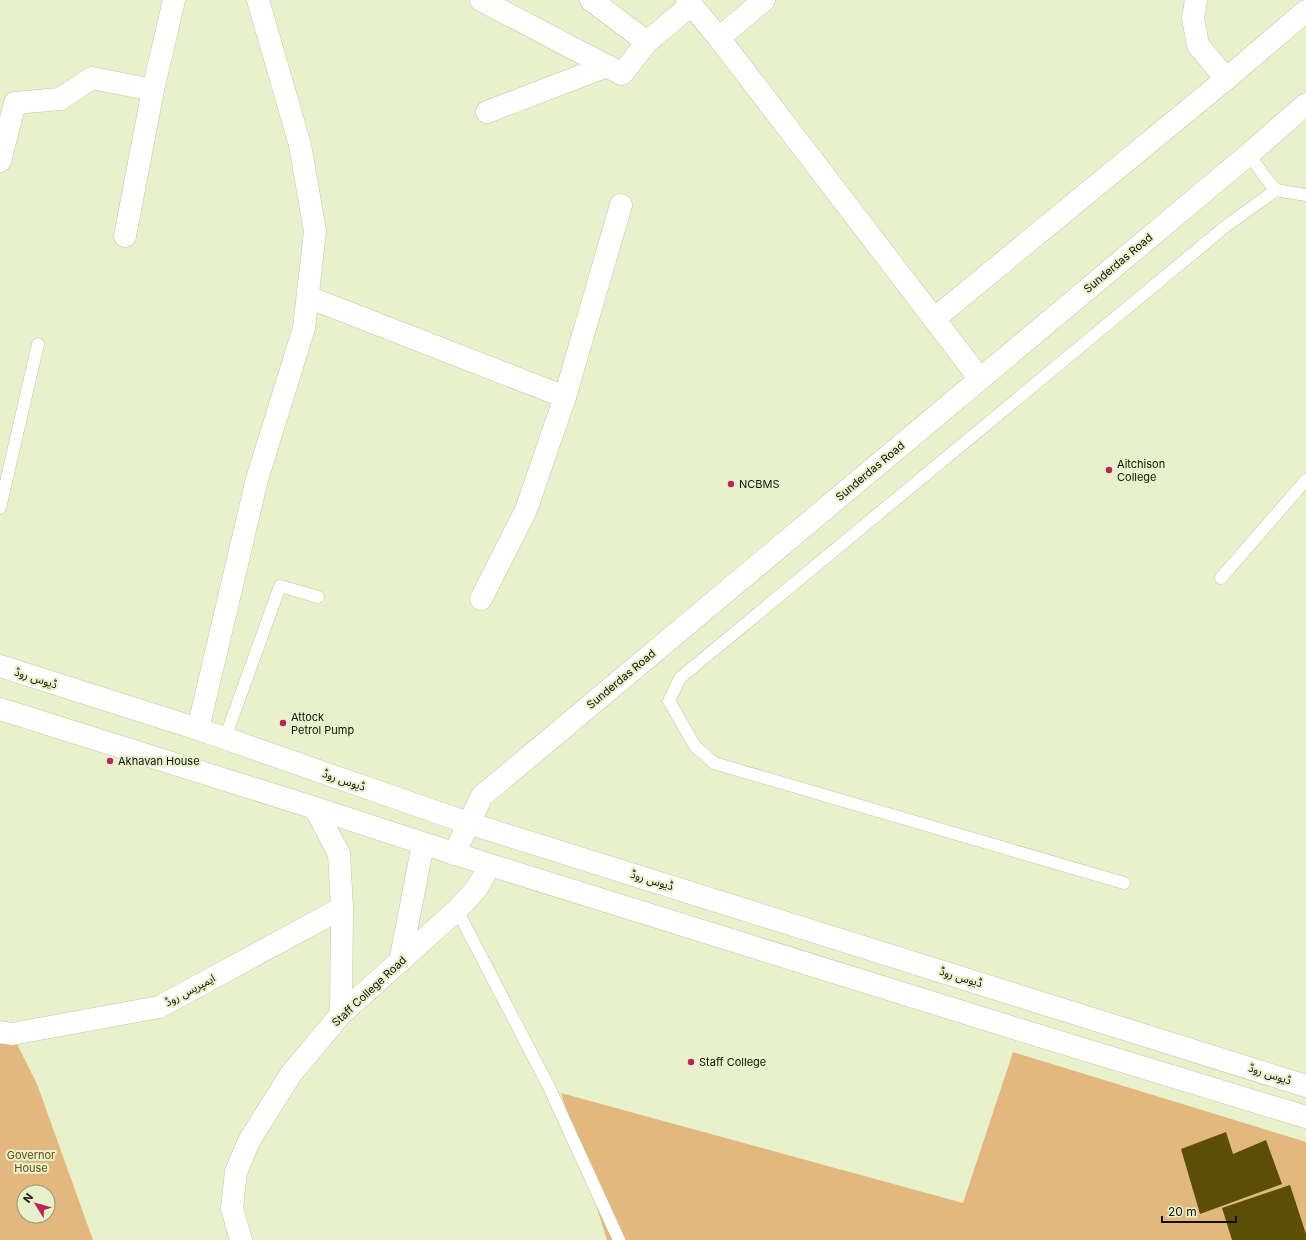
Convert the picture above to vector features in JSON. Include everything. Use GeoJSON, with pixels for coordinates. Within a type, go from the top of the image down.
{"type":"FeatureCollection","features":[{"type":"Feature","properties":{"kind":"street"},"geometry":{"type":"LineString","coordinates":[[125,236],[153,90],[174,0]]}},
{"type":"Feature","properties":{"kind":"street"},"geometry":{"type":"LineString","coordinates":[[198,729],[257,479],[304,328],[315,231],[300,145],[258,0]]}},
{"type":"Feature","properties":{"kind":"street"},"geometry":{"type":"LineString","coordinates":[[481,0],[622,74],[647,42],[689,2],[719,38],[980,379]]}},
{"type":"Feature","properties":{"kind":"street"},"geometry":{"type":"LineString","coordinates":[[591,0],[647,42]]}},
{"type":"Feature","properties":{"kind":"street"},"geometry":{"type":"LineString","coordinates":[[719,38],[764,0]]}},
{"type":"Feature","properties":{"kind":"street"},"geometry":{"type":"LineString","coordinates":[[1196,0],[1193,18],[1198,45],[1226,80]]}},
{"type":"Feature","properties":{"kind":"street"},"geometry":{"type":"LineString","coordinates":[[934,319],[1226,80],[1306,11]]}},
{"type":"Feature","properties":{"kind":"street"},"geometry":{"type":"LineString","coordinates":[[487,112],[607,66]]}},
{"type":"Feature","properties":{"kind":"street"},"geometry":{"type":"LineString","coordinates":[[0,161],[8,105],[60,99],[92,78],[153,90]]}},
{"type":"Feature","properties":{"kind":"street","name":"Sunderdas Road"},"geometry":{"type":"LineString","coordinates":[[454,854],[482,796],[1249,154],[1306,104]]}},
{"type":"Feature","properties":{"kind":"street"},"geometry":{"type":"LineString","coordinates":[[481,599],[526,510],[565,397],[620,205]]}},
{"type":"Feature","properties":{"kind":"street"},"geometry":{"type":"LineString","coordinates":[[308,297],[565,397]]}},
{"type":"Feature","properties":{"kind":"street","name":"ڈیوس روڈ"},"geometry":{"type":"LineString","coordinates":[[0,666],[225,738],[468,823],[1306,1086]]}},
{"type":"Feature","properties":{"kind":"street"},"geometry":{"type":"LineString","coordinates":[[0,709],[315,808],[454,854],[1016,1029],[1306,1117]]}},
{"type":"Feature","properties":{"kind":"street"},"geometry":{"type":"LineString","coordinates":[[315,808],[339,854],[342,908],[341,1014]]}},
{"type":"Feature","properties":{"kind":"street"},"geometry":{"type":"LineString","coordinates":[[400,962],[423,844]]}},
{"type":"Feature","properties":{"kind":"street","name":"Staff College Road"},"geometry":{"type":"LineString","coordinates":[[241,1240],[232,1208],[236,1172],[249,1141],[291,1074],[341,1014],[457,910],[477,888],[490,865]]}},
{"type":"Feature","properties":{"kind":"street","name":"ایمپریس روڈ"},"geometry":{"type":"LineString","coordinates":[[4,1038],[159,1007],[342,908]]}},
{"type":"Feature","properties":{"kind":"lane"},"geometry":{"type":"LineString","coordinates":[[1249,154],[1264,177],[1276,190],[1306,195]]}},
{"type":"Feature","properties":{"kind":"lane"},"geometry":{"type":"LineString","coordinates":[[1124,883],[714,763],[694,746],[669,701],[680,678],[1226,226],[1276,190]]}},
{"type":"Feature","properties":{"kind":"lane"},"geometry":{"type":"LineString","coordinates":[[0,508],[38,344]]}},
{"type":"Feature","properties":{"kind":"lane"},"geometry":{"type":"LineString","coordinates":[[1221,578],[1306,480]]}},
{"type":"Feature","properties":{"kind":"lane"},"geometry":{"type":"LineString","coordinates":[[225,738],[280,586],[318,597]]}},
{"type":"Feature","properties":{"kind":"lane"},"geometry":{"type":"LineString","coordinates":[[457,910],[548,1087],[620,1240]]}},
{"type":"Feature","properties":{"kind":"green space","name":"Governor House"},"geometry":{"type":"Polygon","coordinates":[[[0,1032],[12,1034],[37,1084],[93,1240],[0,1240],[0,1032]]]}},
{"type":"Feature","properties":{"kind":"green space"},"geometry":{"type":"Polygon","coordinates":[[[1013,1052],[1306,1142],[1306,1240],[607,1240],[561,1093],[963,1203],[1013,1052]]]}},
{"type":"Feature","properties":{"kind":"building"},"geometry":{"type":"Polygon","coordinates":[[[1226,1132],[1233,1154],[1266,1140],[1282,1184],[1200,1214],[1181,1149],[1226,1132]]]}},
{"type":"Feature","properties":{"kind":"building"},"geometry":{"type":"Polygon","coordinates":[[[1290,1185],[1306,1234],[1306,1240],[1232,1240],[1222,1208],[1290,1185]]]}},
{"type":"Feature","properties":{"kind":"place","name":"Aitchison College"},"geometry":{"type":"Point","coordinates":[1109,470]}},
{"type":"Feature","properties":{"kind":"place","name":"NCBMS"},"geometry":{"type":"Point","coordinates":[731,484]}},
{"type":"Feature","properties":{"kind":"place","name":"Attock Petrol Pump"},"geometry":{"type":"Point","coordinates":[283,723]}},
{"type":"Feature","properties":{"kind":"place","name":"Akhavan House"},"geometry":{"type":"Point","coordinates":[110,761]}},
{"type":"Feature","properties":{"kind":"place","name":"Staff College"},"geometry":{"type":"Point","coordinates":[691,1062]}}]}
